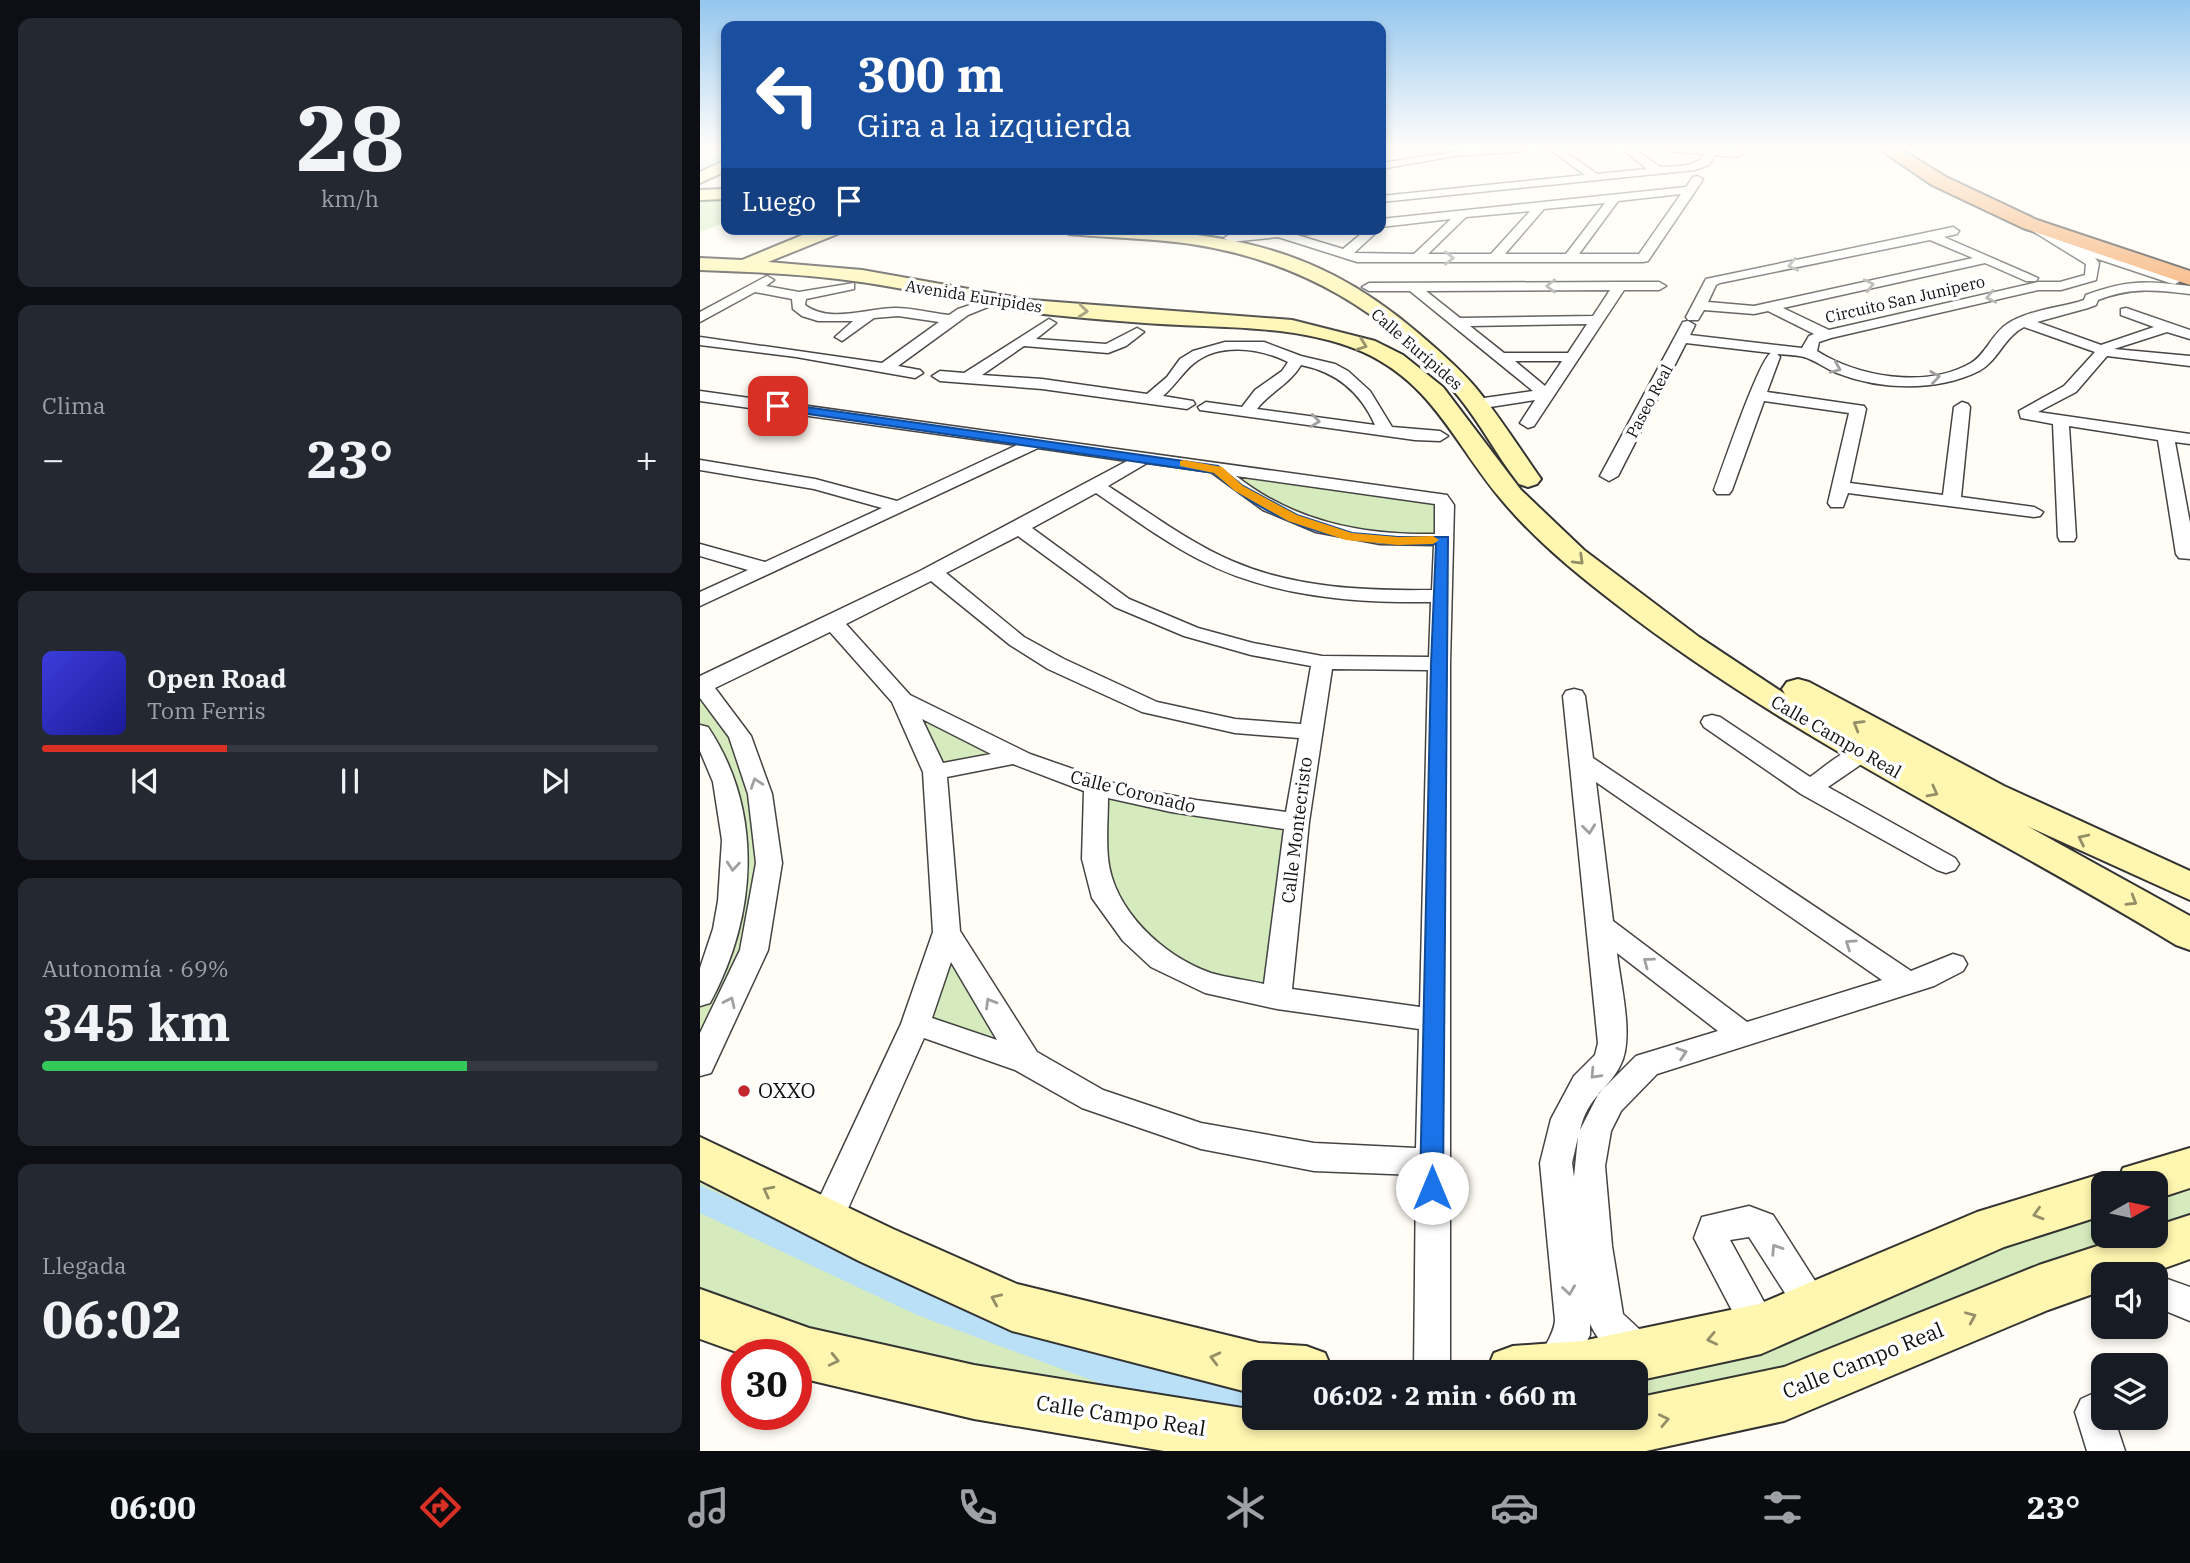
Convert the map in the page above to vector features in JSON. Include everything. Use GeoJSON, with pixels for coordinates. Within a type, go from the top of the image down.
{"type":"FeatureCollection","features":[{"type":"Feature","properties":{"kind":"highway"},"geometry":{"type":"LineString","coordinates":[[2012,216],[2190,278]]}},
{"type":"Feature","properties":{"kind":"street"},"geometry":{"type":"LineString","coordinates":[[1386,224],[1450,216]]}},
{"type":"Feature","properties":{"kind":"street"},"geometry":{"type":"LineString","coordinates":[[1417,258],[1461,216]]}},
{"type":"Feature","properties":{"kind":"street"},"geometry":{"type":"LineString","coordinates":[[1495,258],[1532,216]]}},
{"type":"Feature","properties":{"kind":"street"},"geometry":{"type":"LineString","coordinates":[[1570,258],[1601,216]]}},
{"type":"Feature","properties":{"kind":"street"},"geometry":{"type":"LineString","coordinates":[[1284,235],[1356,258],[1643,258],[1673,216]]}},
{"type":"Feature","properties":{"kind":"street"},"geometry":{"type":"LineString","coordinates":[[2030,224],[2085,254],[2093,263],[2091,277],[2119,287]]}},
{"type":"Feature","properties":{"kind":"street","name":"Paseo Real"},"geometry":{"type":"LineString","coordinates":[[1609,476],[1712,282],[1953,232]]}},
{"type":"Feature","properties":{"kind":"street"},"geometry":{"type":"LineString","coordinates":[[731,266],[766,258],[831,235]]}},
{"type":"Feature","properties":{"kind":"street"},"geometry":{"type":"LineString","coordinates":[[816,273],[804,265],[805,259],[837,235]]}},
{"type":"Feature","properties":{"kind":"street"},"geometry":{"type":"LineString","coordinates":[[1145,235],[1253,251],[1279,259],[1312,244]]}},
{"type":"Feature","properties":{"kind":"street"},"geometry":{"type":"LineString","coordinates":[[1178,235],[1185,239]]}},
{"type":"Feature","properties":{"kind":"street"},"geometry":{"type":"LineString","coordinates":[[1230,238],[1268,235]]}},
{"type":"Feature","properties":{"kind":"street"},"geometry":{"type":"LineString","coordinates":[[1345,254],[1368,235]]}},
{"type":"Feature","properties":{"kind":"street"},"geometry":{"type":"LineString","coordinates":[[1931,236],[2031,278]]}},
{"type":"Feature","properties":{"kind":"street"},"geometry":{"type":"LineString","coordinates":[[2062,242],[2190,288]]}},
{"type":"Feature","properties":{"kind":"street"},"geometry":{"type":"LineString","coordinates":[[1279,259],[1306,307]]}},
{"type":"Feature","properties":{"kind":"street"},"geometry":{"type":"LineString","coordinates":[[1691,321],[1771,307],[1986,259]]}},
{"type":"Feature","properties":{"kind":"street","name":"Avenida Euripides"},"geometry":{"type":"LineString","coordinates":[[700,264],[863,276],[971,308],[1248,320]]}},
{"type":"Feature","properties":{"kind":"street","name":"Circuito San Junipero"},"geometry":{"type":"LineString","coordinates":[[1810,353],[1809,346],[1814,339],[1827,335],[2038,286],[2061,286],[2091,277]]}},
{"type":"Feature","properties":{"kind":"street"},"geometry":{"type":"LineString","coordinates":[[700,318],[771,278]]}},
{"type":"Feature","properties":{"kind":"street"},"geometry":{"type":"LineString","coordinates":[[754,288],[799,296],[849,286]]}},
{"type":"Feature","properties":{"kind":"street"},"geometry":{"type":"LineString","coordinates":[[1528,422],[1620,286]]}},
{"type":"Feature","properties":{"kind":"street"},"geometry":{"type":"LineString","coordinates":[[1369,287],[1659,286]]}},
{"type":"Feature","properties":{"kind":"street"},"geometry":{"type":"LineString","coordinates":[[2061,286],[2091,298]]}},
{"type":"Feature","properties":{"kind":"street"},"geometry":{"type":"LineString","coordinates":[[1413,287],[1546,394]]}},
{"type":"Feature","properties":{"kind":"street"},"geometry":{"type":"LineString","coordinates":[[1691,321],[1810,353],[1822,363],[1867,378],[1919,379],[1955,374],[1975,367],[1988,356],[2009,329],[2083,305],[2091,298],[2119,287],[2190,288]]}},
{"type":"Feature","properties":{"kind":"street"},"geometry":{"type":"LineString","coordinates":[[799,296],[798,306],[804,314],[824,317],[971,308]]}},
{"type":"Feature","properties":{"kind":"street"},"geometry":{"type":"LineString","coordinates":[[1255,345],[1306,307]]}},
{"type":"Feature","properties":{"kind":"street"},"geometry":{"type":"LineString","coordinates":[[1272,348],[1306,307]]}},
{"type":"Feature","properties":{"kind":"street","name":"Calle Eurípides"},"geometry":{"type":"LineString","coordinates":[[1306,307],[1338,321],[1367,346],[1401,362],[1423,377],[1447,402],[1469,440],[1512,496]]}},
{"type":"Feature","properties":{"kind":"street","name":"Calle Eurípides"},"geometry":{"type":"LineString","coordinates":[[1248,320],[1306,307],[1381,314],[1457,381],[1477,404],[1496,436],[1546,500]]}},
{"type":"Feature","properties":{"kind":"street"},"geometry":{"type":"LineString","coordinates":[[1771,307],[1827,335]]}},
{"type":"Feature","properties":{"kind":"street"},"geometry":{"type":"LineString","coordinates":[[885,368],[971,308]]}},
{"type":"Feature","properties":{"kind":"street"},"geometry":{"type":"LineString","coordinates":[[2126,312],[2190,335]]}},
{"type":"Feature","properties":{"kind":"street"},"geometry":{"type":"LineString","coordinates":[[1338,321],[1381,314]]}},
{"type":"Feature","properties":{"kind":"street"},"geometry":{"type":"LineString","coordinates":[[842,337],[868,316]]}},
{"type":"Feature","properties":{"kind":"street"},"geometry":{"type":"LineString","coordinates":[[1456,322],[1596,320]]}},
{"type":"Feature","properties":{"kind":"street"},"geometry":{"type":"LineString","coordinates":[[2024,322],[2102,351],[2124,356],[2190,361]]}},
{"type":"Feature","properties":{"kind":"street"},"geometry":{"type":"LineString","coordinates":[[970,377],[1049,323]]}},
{"type":"Feature","properties":{"kind":"street"},"geometry":{"type":"LineString","coordinates":[[2168,327],[2109,345],[2070,389],[2027,411],[2027,415],[2060,422],[2190,439]]}},
{"type":"Feature","properties":{"kind":"street"},"geometry":{"type":"LineString","coordinates":[[1023,342],[1108,349],[1121,344],[1137,332]]}},
{"type":"Feature","properties":{"kind":"street"},"geometry":{"type":"LineString","coordinates":[[700,341],[796,353],[915,373]]}},
{"type":"Feature","properties":{"kind":"street"},"geometry":{"type":"LineString","coordinates":[[1152,397],[1171,381],[1183,362],[1198,354],[1233,346],[1255,345],[1272,348],[1296,360],[1335,369],[1348,378],[1371,403],[1385,429]]}},
{"type":"Feature","properties":{"kind":"street"},"geometry":{"type":"LineString","coordinates":[[1500,357],[1571,357]]}},
{"type":"Feature","properties":{"kind":"street"},"geometry":{"type":"LineString","coordinates":[[1723,490],[1773,357]]}},
{"type":"Feature","properties":{"kind":"street"},"geometry":{"type":"LineString","coordinates":[[1247,412],[1261,393],[1288,374],[1296,360]]}},
{"type":"Feature","properties":{"kind":"street"},"geometry":{"type":"LineString","coordinates":[[940,376],[1152,397],[1187,404]]}},
{"type":"Feature","properties":{"kind":"street"},"geometry":{"type":"LineString","coordinates":[[1867,378],[1839,495],[1951,502],[2034,512]]}},
{"type":"Feature","properties":{"kind":"street"},"geometry":{"type":"LineString","coordinates":[[1477,404],[1546,394]]}},
{"type":"Feature","properties":{"kind":"street"},"geometry":{"type":"LineString","coordinates":[[1758,395],[1858,409]]}},
{"type":"Feature","properties":{"kind":"street"},"geometry":{"type":"LineString","coordinates":[[700,396],[1441,499],[1445,505],[1439,664],[1432,1360]]}},
{"type":"Feature","properties":{"kind":"street"},"geometry":{"type":"LineString","coordinates":[[1206,407],[1440,436]]}},
{"type":"Feature","properties":{"kind":"street"},"geometry":{"type":"LineString","coordinates":[[1951,502],[1962,407]]}},
{"type":"Feature","properties":{"kind":"street"},"geometry":{"type":"LineString","coordinates":[[2060,422],[2067,537]]}},
{"type":"Feature","properties":{"kind":"street"},"geometry":{"type":"LineString","coordinates":[[1469,440],[1496,436]]}},
{"type":"Feature","properties":{"kind":"street"},"geometry":{"type":"LineString","coordinates":[[2166,436],[2186,554]]}},
{"type":"Feature","properties":{"kind":"street"},"geometry":{"type":"LineString","coordinates":[[700,600],[763,568],[1037,442]]}},
{"type":"Feature","properties":{"kind":"street"},"geometry":{"type":"LineString","coordinates":[[700,1064],[754,950],[769,863],[760,794],[740,736],[702,684],[833,622],[1097,486],[1146,457]]}},
{"type":"Feature","properties":{"kind":"street"},"geometry":{"type":"LineString","coordinates":[[700,466],[815,484],[896,506]]}},
{"type":"Feature","properties":{"kind":"street"},"geometry":{"type":"LineString","coordinates":[[1218,470],[1239,488],[1293,518],[1351,537],[1398,541],[1443,539]]}},
{"type":"Feature","properties":{"kind":"street"},"geometry":{"type":"LineString","coordinates":[[1097,486],[1200,552],[1244,573],[1302,588],[1378,597],[1441,596]]}},
{"type":"Feature","properties":{"kind":"street","name":"Calle Campo Real"},"geometry":{"type":"LineString","coordinates":[[1512,496],[1587,568],[1691,647],[1861,754],[2097,880],[2190,935]]}},
{"type":"Feature","properties":{"kind":"street","name":"Calle Campo Real"},"geometry":{"type":"LineString","coordinates":[[1546,500],[1615,561],[1717,637],[1807,694],[1910,753],[2100,847],[2190,886]]}},
{"type":"Feature","properties":{"kind":"street"},"geometry":{"type":"LineString","coordinates":[[1018,527],[1122,603],[1191,632],[1251,649],[1322,662],[1439,664]]}},
{"type":"Feature","properties":{"kind":"street"},"geometry":{"type":"LineString","coordinates":[[700,550],[763,568]]}},
{"type":"Feature","properties":{"kind":"street"},"geometry":{"type":"LineString","coordinates":[[931,571],[1017,641],[1056,664],[1150,707],[1235,726],[1309,732]]}},
{"type":"Feature","properties":{"kind":"street"},"geometry":{"type":"LineString","coordinates":[[826,1220],[916,1024],[947,932],[934,772],[902,700],[833,622]]}},
{"type":"Feature","properties":{"kind":"street","name":"Calle Montecristo"},"geometry":{"type":"LineString","coordinates":[[1277,999],[1309,732],[1322,662]]}},
{"type":"Feature","properties":{"kind":"street"},"geometry":{"type":"LineString","coordinates":[[1574,696],[1613,1043],[1608,1061],[1584,1085],[1567,1119],[1556,1163],[1558,1184],[1606,1319],[1613,1331],[1641,1354]]}},
{"type":"Feature","properties":{"kind":"street","name":"Calle Coronado"},"geometry":{"type":"LineString","coordinates":[[902,700],[1013,757],[1096,787],[1195,808],[1297,822]]}},
{"type":"Feature","properties":{"kind":"street"},"geometry":{"type":"LineString","coordinates":[[1712,722],[1810,788],[1947,864]]}},
{"type":"Feature","properties":{"kind":"street"},"geometry":{"type":"LineString","coordinates":[[700,732],[711,746],[729,792],[735,845],[730,901],[719,957],[700,995]]}},
{"type":"Feature","properties":{"kind":"street"},"geometry":{"type":"LineString","coordinates":[[1810,788],[1861,754]]}},
{"type":"Feature","properties":{"kind":"street"},"geometry":{"type":"LineString","coordinates":[[934,772],[1013,757]]}},
{"type":"Feature","properties":{"kind":"street"},"geometry":{"type":"LineString","coordinates":[[1581,761],[1907,983]]}},
{"type":"Feature","properties":{"kind":"street"},"geometry":{"type":"LineString","coordinates":[[1096,787],[1095,859],[1105,898],[1133,934],[1161,960],[1205,982],[1277,999],[1434,1020]]}},
{"type":"Feature","properties":{"kind":"street"},"geometry":{"type":"LineString","coordinates":[[1601,926],[1741,1033]]}},
{"type":"Feature","properties":{"kind":"street"},"geometry":{"type":"LineString","coordinates":[[947,932],[1026,1061]]}},
{"type":"Feature","properties":{"kind":"street"},"geometry":{"type":"LineString","coordinates":[[1545,1360],[1572,1335],[1578,1237],[1590,1184],[1589,1166],[1595,1131],[1610,1101],[1647,1065],[1741,1033],[1907,983],[1953,964]]}},
{"type":"Feature","properties":{"kind":"street"},"geometry":{"type":"LineString","coordinates":[[916,1024],[1026,1061],[1093,1099],[1200,1136],[1314,1157],[1432,1162]]}},
{"type":"Feature","properties":{"kind":"street"},"geometry":{"type":"LineString","coordinates":[[1613,1043],[1647,1065]]}},
{"type":"Feature","properties":{"kind":"street"},"geometry":{"type":"LineString","coordinates":[[700,1157],[826,1220],[1012,1307],[1242,1365]]}},
{"type":"Feature","properties":{"kind":"street"},"geometry":{"type":"LineString","coordinates":[[2168,1175],[2190,1168]]}},
{"type":"Feature","properties":{"kind":"street"},"geometry":{"type":"LineString","coordinates":[[1558,1184],[1590,1184]]}},
{"type":"Feature","properties":{"kind":"street"},"geometry":{"type":"LineString","coordinates":[[1614,1360],[1761,1328],[1994,1228],[2091,1198]]}},
{"type":"Feature","properties":{"kind":"street"},"geometry":{"type":"LineString","coordinates":[[1761,1328],[1711,1238],[1714,1228],[1749,1220],[1761,1226],[1812,1306]]}},
{"type":"Feature","properties":{"kind":"street","name":"Calle Campo Real"},"geometry":{"type":"LineString","coordinates":[[2134,1262],[2186,1246]]}},
{"type":"Feature","properties":{"kind":"street","name":"Calle Campo Real"},"geometry":{"type":"LineString","coordinates":[[700,1314],[808,1354],[974,1392],[1245,1437],[1429,1450],[1598,1434],[1784,1394],[2039,1289],[2091,1275]]}},
{"type":"Feature","properties":{"kind":"street"},"geometry":{"type":"LineString","coordinates":[[2168,1296],[2190,1304]]}},
{"type":"Feature","properties":{"kind":"street"},"geometry":{"type":"LineString","coordinates":[[2100,1430],[2106,1451]]}},
{"type":"Feature","properties":{"kind":"green space"},"geometry":{"type":"Polygon","coordinates":[[[700,216],[721,216],[721,224],[700,232],[700,216]]]}},
{"type":"Feature","properties":{"kind":"green space"},"geometry":{"type":"Polygon","coordinates":[[[1218,470],[1441,499],[1443,539],[1398,541],[1292,518],[1218,470]]]}},
{"type":"Feature","properties":{"kind":"green space"},"geometry":{"type":"Polygon","coordinates":[[[700,683],[760,794],[754,950],[700,1064],[700,995],[735,845],[700,732],[700,683]]]}},
{"type":"Feature","properties":{"kind":"green space"},"geometry":{"type":"Polygon","coordinates":[[[902,700],[1013,757],[935,772],[902,700]]]}},
{"type":"Feature","properties":{"kind":"green space"},"geometry":{"type":"Polygon","coordinates":[[[1096,787],[1297,822],[1277,998],[1205,982],[1105,898],[1096,787]]]}},
{"type":"Feature","properties":{"kind":"green space"},"geometry":{"type":"Polygon","coordinates":[[[947,932],[1026,1061],[916,1024],[947,932]]]}},
{"type":"Feature","properties":{"kind":"green space"},"geometry":{"type":"Polygon","coordinates":[[[700,1157],[876,1245],[1242,1368],[1242,1430],[1610,1430],[1598,1434],[1245,1437],[700,1314],[700,1157]]]}},
{"type":"Feature","properties":{"kind":"green space"},"geometry":{"type":"Polygon","coordinates":[[[2190,1168],[2190,1237],[2168,1244],[2168,1178],[2190,1168]]]}},
{"type":"Feature","properties":{"kind":"green space"},"geometry":{"type":"Polygon","coordinates":[[[2091,1198],[2091,1248],[2157,1248],[2115,1262],[2091,1262],[2091,1270],[1648,1417],[1648,1360],[1603,1360],[2091,1198]]]}},
{"type":"Feature","properties":{"kind":"waterway"},"geometry":{"type":"LineString","coordinates":[[700,1198],[917,1300],[1137,1380],[1242,1400]]}},
{"type":"Feature","properties":{"kind":"slow traffic"},"geometry":{"type":"LineString","coordinates":[[1184,464],[1218,470],[1239,488],[1293,518],[1351,537],[1398,541],[1433,540]]}},
{"type":"Feature","properties":{"kind":"place","name":"OXXO"},"geometry":{"type":"Point","coordinates":[744,1091]}},
{"type":"Feature","properties":{"kind":"route"},"geometry":{"type":"LineString","coordinates":[[778,406],[1146,457],[1218,470],[1239,488],[1293,518],[1351,537],[1398,541],[1443,539],[1432,1188]]}}]}
